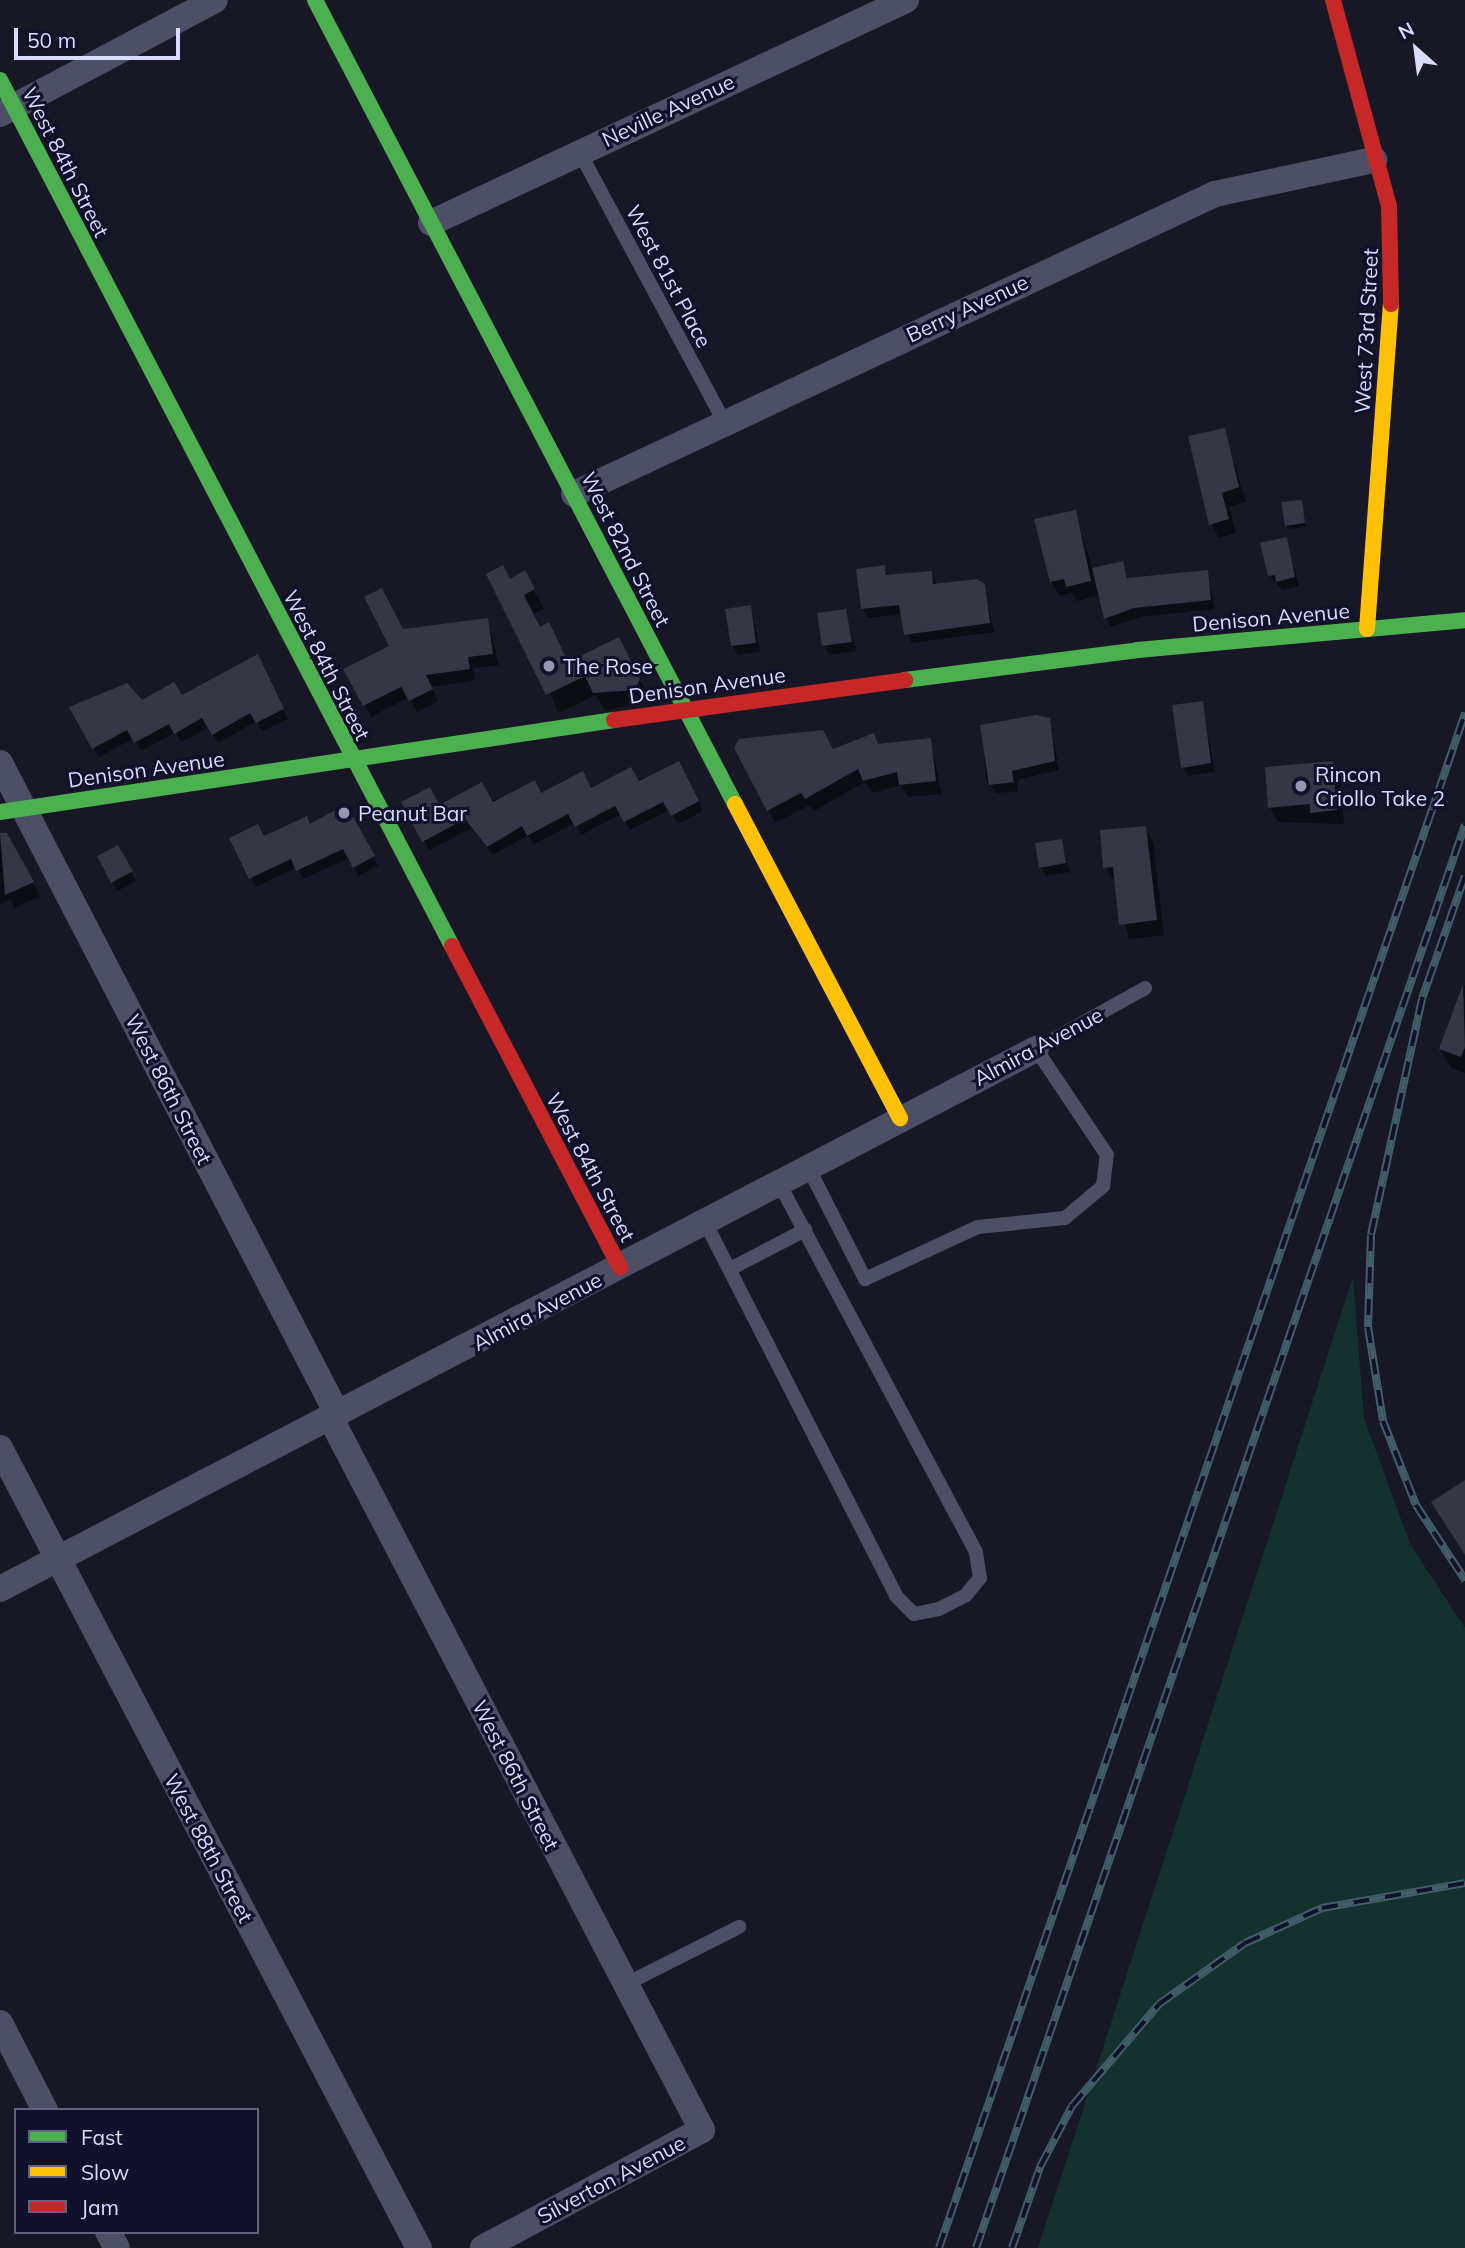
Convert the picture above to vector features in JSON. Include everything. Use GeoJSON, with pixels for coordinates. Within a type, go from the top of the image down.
{"type":"FeatureCollection","features":[{"type":"Feature","properties":{"kind":"street"},"geometry":{"type":"LineString","coordinates":[[7,111],[215,0]]}},
{"type":"Feature","properties":{"kind":"street","name":"West 82nd Street"},"geometry":{"type":"LineString","coordinates":[[316,0],[430,223],[900,1118]]}},
{"type":"Feature","properties":{"kind":"street","name":"Neville Avenue"},"geometry":{"type":"LineString","coordinates":[[430,223],[906,0]]}},
{"type":"Feature","properties":{"kind":"street","name":"West 73rd Street"},"geometry":{"type":"LineString","coordinates":[[1333,0],[1374,160],[1389,206],[1394,256],[1367,629]]}},
{"type":"Feature","properties":{"kind":"street","name":"West 84th Street"},"geometry":{"type":"LineString","coordinates":[[0,80],[7,111],[620,1268]]}},
{"type":"Feature","properties":{"kind":"street","name":"Berry Avenue"},"geometry":{"type":"LineString","coordinates":[[574,494],[723,420],[1215,194],[1374,160]]}},
{"type":"Feature","properties":{"kind":"street","name":"Denison Avenue"},"geometry":{"type":"LineString","coordinates":[[12,810],[685,709],[1138,650],[1465,620]]}},
{"type":"Feature","properties":{"kind":"street","name":"West 86th Street"},"geometry":{"type":"LineString","coordinates":[[0,763],[12,810],[335,1417],[702,2130]]}},
{"type":"Feature","properties":{"kind":"street","name":"Almira Avenue"},"geometry":{"type":"LineString","coordinates":[[0,1589],[335,1417],[900,1118],[1036,1049]]}},
{"type":"Feature","properties":{"kind":"street","name":"West 88th Street"},"geometry":{"type":"LineString","coordinates":[[0,1448],[419,2248]]}},
{"type":"Feature","properties":{"kind":"street"},"geometry":{"type":"LineString","coordinates":[[0,2023],[44,2108]]}},
{"type":"Feature","properties":{"kind":"street","name":"Silverton Avenue"},"geometry":{"type":"LineString","coordinates":[[483,2248],[702,2130]]}},
{"type":"Feature","properties":{"kind":"lane","name":"West 81st Place"},"geometry":{"type":"LineString","coordinates":[[579,151],[723,420]]}},
{"type":"Feature","properties":{"kind":"lane","name":"Almira Avenue"},"geometry":{"type":"LineString","coordinates":[[1036,1049],[1145,988]]}},
{"type":"Feature","properties":{"kind":"lane"},"geometry":{"type":"LineString","coordinates":[[808,1167],[865,1279],[978,1227],[1065,1217],[1103,1186],[1107,1155],[1036,1049]]}},
{"type":"Feature","properties":{"kind":"lane"},"geometry":{"type":"LineString","coordinates":[[705,1222],[896,1596],[914,1614],[948,1605],[980,1578],[976,1552],[779,1182]]}},
{"type":"Feature","properties":{"kind":"lane"},"geometry":{"type":"LineString","coordinates":[[730,1269],[805,1230]]}},
{"type":"Feature","properties":{"kind":"lane"},"geometry":{"type":"LineString","coordinates":[[625,1984],[738,1927]]}},
{"type":"Feature","properties":{"kind":"green space"},"geometry":{"type":"Polygon","coordinates":[[[1353,1277],[1364,1418],[1410,1544],[1465,1628],[1465,2248],[1038,2248],[1353,1277]]]}},
{"type":"Feature","properties":{"kind":"building"},"geometry":{"type":"Polygon","coordinates":[[[1225,428],[1239,487],[1222,493],[1229,519],[1209,525],[1188,436],[1225,428]]]}},
{"type":"Feature","properties":{"kind":"building"},"geometry":{"type":"Polygon","coordinates":[[[1302,500],[1305,523],[1285,526],[1281,502],[1302,500]]]}},
{"type":"Feature","properties":{"kind":"building"},"geometry":{"type":"Polygon","coordinates":[[[1076,510],[1091,581],[1066,587],[1064,579],[1050,582],[1034,519],[1076,510]]]}},
{"type":"Feature","properties":{"kind":"building"},"geometry":{"type":"Polygon","coordinates":[[[1287,537],[1295,577],[1276,582],[1275,575],[1268,576],[1260,543],[1287,537]]]}},
{"type":"Feature","properties":{"kind":"building"},"geometry":{"type":"Polygon","coordinates":[[[1123,561],[1127,578],[1208,570],[1211,600],[1134,608],[1104,619],[1092,568],[1123,561]]]}},
{"type":"Feature","properties":{"kind":"building"},"geometry":{"type":"Polygon","coordinates":[[[503,565],[510,579],[525,570],[535,589],[524,595],[540,627],[549,622],[568,662],[619,637],[640,679],[635,690],[593,693],[585,676],[546,695],[486,574],[503,565]]]}},
{"type":"Feature","properties":{"kind":"building"},"geometry":{"type":"Polygon","coordinates":[[[885,565],[886,575],[932,571],[933,584],[977,579],[985,584],[990,623],[904,635],[899,605],[861,609],[856,569],[885,565]]]}},
{"type":"Feature","properties":{"kind":"building"},"geometry":{"type":"Polygon","coordinates":[[[382,588],[403,629],[488,618],[493,654],[468,657],[470,669],[426,675],[433,689],[409,701],[401,687],[363,706],[343,669],[389,646],[364,597],[382,588]]]}},
{"type":"Feature","properties":{"kind":"building"},"geometry":{"type":"Polygon","coordinates":[[[751,605],[756,643],[731,646],[725,609],[751,605]]]}},
{"type":"Feature","properties":{"kind":"building"},"geometry":{"type":"Polygon","coordinates":[[[846,609],[852,642],[822,646],[817,613],[846,609]]]}},
{"type":"Feature","properties":{"kind":"building"},"geometry":{"type":"Polygon","coordinates":[[[258,654],[284,709],[256,723],[250,713],[212,735],[202,718],[174,734],[169,724],[134,743],[127,730],[92,749],[69,707],[127,683],[142,700],[174,682],[182,695],[258,654]]]}},
{"type":"Feature","properties":{"kind":"building"},"geometry":{"type":"Polygon","coordinates":[[[1203,701],[1211,763],[1181,768],[1172,705],[1203,701]]]}},
{"type":"Feature","properties":{"kind":"building"},"geometry":{"type":"Polygon","coordinates":[[[1036,715],[1050,718],[1055,761],[1012,771],[1014,782],[989,785],[980,725],[1036,715]]]}},
{"type":"Feature","properties":{"kind":"building"},"geometry":{"type":"Polygon","coordinates":[[[823,730],[833,749],[874,733],[878,744],[931,738],[936,781],[899,785],[897,772],[863,781],[858,769],[805,799],[801,793],[767,811],[734,748],[739,739],[823,730]]]}},
{"type":"Feature","properties":{"kind":"building"},"geometry":{"type":"Polygon","coordinates":[[[679,761],[699,801],[671,816],[663,802],[624,822],[615,806],[575,827],[568,814],[527,836],[522,826],[487,847],[465,819],[422,842],[401,802],[430,787],[439,805],[482,782],[493,802],[535,780],[541,793],[583,771],[591,788],[631,767],[639,781],[679,761]]]}},
{"type":"Feature","properties":{"kind":"building","name":"Rincon Criollo Take 2"},"geometry":{"type":"Polygon","coordinates":[[[1333,761],[1337,810],[1310,813],[1310,804],[1268,808],[1265,767],[1333,761]]]}},
{"type":"Feature","properties":{"kind":"building"},"geometry":{"type":"Polygon","coordinates":[[[346,804],[375,856],[353,868],[343,849],[296,871],[291,859],[249,879],[229,838],[258,824],[264,836],[307,816],[310,824],[346,804]]]}},
{"type":"Feature","properties":{"kind":"building"},"geometry":{"type":"Polygon","coordinates":[[[1146,826],[1157,920],[1119,925],[1113,867],[1103,868],[1100,830],[1146,826]]]}},
{"type":"Feature","properties":{"kind":"building"},"geometry":{"type":"Polygon","coordinates":[[[0,833],[7,833],[34,882],[5,895],[0,833]]]}},
{"type":"Feature","properties":{"kind":"building"},"geometry":{"type":"Polygon","coordinates":[[[1062,839],[1066,863],[1039,868],[1035,843],[1062,839]]]}},
{"type":"Feature","properties":{"kind":"building"},"geometry":{"type":"Polygon","coordinates":[[[118,845],[133,871],[111,883],[97,856],[118,845]]]}},
{"type":"Feature","properties":{"kind":"building"},"geometry":{"type":"Polygon","coordinates":[[[1463,984],[1465,1047],[1461,1057],[1439,1049],[1463,984]]]}},
{"type":"Feature","properties":{"kind":"building"},"geometry":{"type":"Polygon","coordinates":[[[1465,1480],[1465,1555],[1431,1502],[1465,1480]]]}},
{"type":"Feature","properties":{"kind":"railway"},"geometry":{"type":"LineString","coordinates":[[939,2248],[1465,713]]}},
{"type":"Feature","properties":{"kind":"railway"},"geometry":{"type":"LineString","coordinates":[[976,2248],[1465,825]]}},
{"type":"Feature","properties":{"kind":"railway"},"geometry":{"type":"LineString","coordinates":[[1465,876],[1422,999],[1371,1235],[1368,1327],[1383,1421],[1416,1505],[1465,1580]]}},
{"type":"Feature","properties":{"kind":"railway"},"geometry":{"type":"LineString","coordinates":[[1012,2248],[1040,2167],[1072,2106],[1159,2004],[1245,1943],[1322,1908],[1465,1883]]}},
{"type":"Feature","properties":{"kind":"traffic: fast"},"geometry":{"type":"LineString","coordinates":[[315,0],[735,804]]}},
{"type":"Feature","properties":{"kind":"traffic: fast"},"geometry":{"type":"LineString","coordinates":[[0,80],[452,946]]}},
{"type":"Feature","properties":{"kind":"traffic: fast"},"geometry":{"type":"LineString","coordinates":[[905,680],[1138,650],[1465,620]]}},
{"type":"Feature","properties":{"kind":"traffic: fast"},"geometry":{"type":"LineString","coordinates":[[0,812],[614,720]]}},
{"type":"Feature","properties":{"kind":"traffic: slow"},"geometry":{"type":"LineString","coordinates":[[1367,629],[1391,304]]}},
{"type":"Feature","properties":{"kind":"traffic: slow"},"geometry":{"type":"LineString","coordinates":[[735,804],[900,1118]]}},
{"type":"Feature","properties":{"kind":"traffic: jam"},"geometry":{"type":"LineString","coordinates":[[1333,0],[1389,206],[1391,304]]}},
{"type":"Feature","properties":{"kind":"traffic: jam"},"geometry":{"type":"LineString","coordinates":[[614,720],[905,680]]}},
{"type":"Feature","properties":{"kind":"traffic: jam"},"geometry":{"type":"LineString","coordinates":[[452,946],[620,1268]]}},
{"type":"Feature","properties":{"kind":"place","name":"The Rose"},"geometry":{"type":"Point","coordinates":[549,666]}},
{"type":"Feature","properties":{"kind":"place","name":"Rincon Criollo Take 2"},"geometry":{"type":"Point","coordinates":[1301,786]}},
{"type":"Feature","properties":{"kind":"place","name":"Peanut Bar"},"geometry":{"type":"Point","coordinates":[344,813]}}]}
